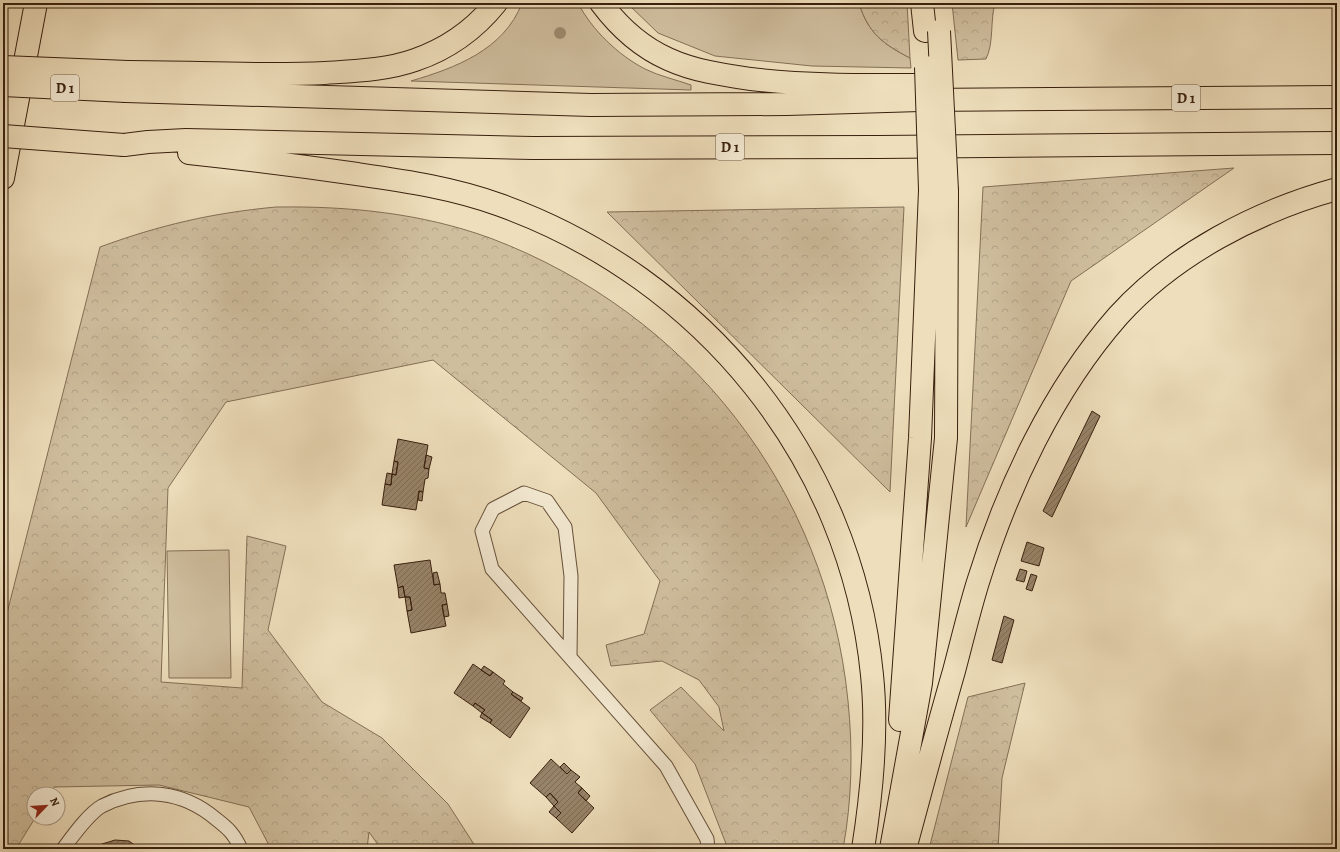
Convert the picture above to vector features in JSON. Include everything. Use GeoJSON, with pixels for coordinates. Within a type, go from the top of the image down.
{"type":"FeatureCollection","features":[{"type":"Feature","properties":{"kind":"highway"},"geometry":{"type":"LineString","coordinates":[[3,178],[36,3]]}},
{"type":"Feature","properties":{"kind":"highway"},"geometry":{"type":"LineString","coordinates":[[3,67],[127,82],[309,74],[392,66],[415,60],[437,51],[457,40],[475,25],[496,3]]}},
{"type":"Feature","properties":{"kind":"highway"},"geometry":{"type":"LineString","coordinates":[[601,3],[611,17],[628,34],[647,48],[668,60],[690,68],[716,74],[769,81],[866,85],[1337,82]]}},
{"type":"Feature","properties":{"kind":"highway"},"geometry":{"type":"LineString","coordinates":[[922,3],[932,31]]}},
{"type":"Feature","properties":{"kind":"highway"},"geometry":{"type":"LineString","coordinates":[[891,849],[920,683],[946,438],[939,191],[932,31],[936,3]]}},
{"type":"Feature","properties":{"kind":"highway","name":"D 1"},"geometry":{"type":"LineString","coordinates":[[3,85],[127,82],[590,105],[787,104],[920,100],[1337,97]]}},
{"type":"Feature","properties":{"kind":"highway","name":"D 1"},"geometry":{"type":"LineString","coordinates":[[3,136],[124,145],[186,140],[533,148],[1337,143]]}},
{"type":"Feature","properties":{"kind":"highway"},"geometry":{"type":"LineString","coordinates":[[124,145],[294,165],[414,182],[460,193],[500,205],[543,222],[585,243],[631,271],[679,309],[716,344],[749,378],[772,408],[797,445],[820,488],[833,517],[852,574],[868,641],[872,676],[873,763],[863,849]]}},
{"type":"Feature","properties":{"kind":"highway"},"geometry":{"type":"LineString","coordinates":[[905,849],[978,581],[996,532],[1032,446],[1063,389],[1091,350],[1119,315],[1151,285],[1188,256],[1237,228],[1278,209],[1337,190]]}},
{"type":"Feature","properties":{"kind":"highway"},"geometry":{"type":"LineString","coordinates":[[881,849],[893,785],[904,684],[920,438],[939,191]]}},
{"type":"Feature","properties":{"kind":"lane"},"geometry":{"type":"LineString","coordinates":[[570,657],[570,576],[565,527],[547,501],[524,493],[493,509],[482,531],[492,569],[666,766],[707,839],[708,849]]}},
{"type":"Feature","properties":{"kind":"lane"},"geometry":{"type":"LineString","coordinates":[[63,849],[78,829],[101,807],[136,794],[174,796],[201,807],[234,834],[241,849]]}},
{"type":"Feature","properties":{"kind":"green space"},"geometry":{"type":"Polygon","coordinates":[[[522,3],[578,3],[598,32],[625,57],[645,69],[691,85],[691,90],[411,81],[461,63],[491,45],[514,19],[522,3]]]}},
{"type":"Feature","properties":{"kind":"green space"},"geometry":{"type":"Polygon","coordinates":[[[627,3],[859,3],[872,30],[892,48],[910,58],[911,68],[812,66],[715,56],[658,33],[627,3]]]}},
{"type":"Feature","properties":{"kind":"green space"},"geometry":{"type":"Polygon","coordinates":[[[859,3],[907,3],[910,58],[892,48],[872,30],[859,3]]]}},
{"type":"Feature","properties":{"kind":"green space"},"geometry":{"type":"Polygon","coordinates":[[[952,3],[995,3],[990,46],[986,59],[958,60],[952,3]]]}},
{"type":"Feature","properties":{"kind":"green space"},"geometry":{"type":"Polygon","coordinates":[[[1234,168],[1071,281],[966,527],[983,187],[1234,168]]]}},
{"type":"Feature","properties":{"kind":"green space"},"geometry":{"type":"Polygon","coordinates":[[[276,207],[303,207],[384,213],[438,222],[490,238],[562,271],[627,312],[685,362],[736,418],[778,481],[811,550],[835,623],[848,701],[851,738],[850,794],[843,849],[728,849],[695,764],[650,710],[681,687],[724,731],[719,707],[699,680],[662,661],[611,666],[606,645],[644,634],[660,581],[596,493],[433,360],[226,402],[168,488],[161,682],[242,688],[247,536],[286,546],[268,630],[322,702],[382,738],[448,804],[477,849],[381,849],[369,832],[367,849],[271,849],[249,807],[159,785],[26,786],[26,826],[30,826],[16,849],[3,849],[3,629],[100,247],[165,226],[208,216],[276,207]]]}},
{"type":"Feature","properties":{"kind":"green space"},"geometry":{"type":"Polygon","coordinates":[[[904,207],[890,492],[607,212],[904,207]]]}},
{"type":"Feature","properties":{"kind":"green space"},"geometry":{"type":"Polygon","coordinates":[[[229,550],[231,678],[169,678],[167,551],[229,550]]]}},
{"type":"Feature","properties":{"kind":"green space"},"geometry":{"type":"Polygon","coordinates":[[[1025,683],[1002,778],[998,849],[929,849],[968,697],[1025,683]]]}},
{"type":"Feature","properties":{"kind":"building"},"geometry":{"type":"Polygon","coordinates":[[[1092,411],[1100,416],[1052,517],[1043,511],[1092,411]]]}},
{"type":"Feature","properties":{"kind":"building"},"geometry":{"type":"Polygon","coordinates":[[[398,439],[428,445],[424,468],[429,469],[428,478],[425,479],[423,492],[419,491],[416,510],[382,505],[385,484],[391,485],[392,474],[396,475],[398,462],[394,461],[398,439]]]}},
{"type":"Feature","properties":{"kind":"building"},"geometry":{"type":"Polygon","coordinates":[[[426,455],[432,457],[429,469],[424,468],[426,455]]]}},
{"type":"Feature","properties":{"kind":"building"},"geometry":{"type":"Polygon","coordinates":[[[394,461],[398,462],[396,475],[392,474],[394,461]]]}},
{"type":"Feature","properties":{"kind":"building"},"geometry":{"type":"Polygon","coordinates":[[[387,473],[392,474],[391,485],[385,484],[387,473]]]}},
{"type":"Feature","properties":{"kind":"building"},"geometry":{"type":"Polygon","coordinates":[[[419,491],[423,492],[422,501],[418,500],[419,491]]]}},
{"type":"Feature","properties":{"kind":"building"},"geometry":{"type":"Polygon","coordinates":[[[1027,542],[1044,548],[1039,566],[1021,561],[1027,542]]]}},
{"type":"Feature","properties":{"kind":"building"},"geometry":{"type":"Polygon","coordinates":[[[430,560],[434,585],[440,584],[441,593],[445,593],[447,604],[442,605],[446,626],[411,633],[407,611],[412,610],[410,597],[405,597],[403,586],[398,588],[394,565],[430,560]]]}},
{"type":"Feature","properties":{"kind":"building"},"geometry":{"type":"Polygon","coordinates":[[[1020,569],[1027,571],[1024,582],[1016,580],[1020,569]]]}},
{"type":"Feature","properties":{"kind":"building"},"geometry":{"type":"Polygon","coordinates":[[[437,572],[440,584],[434,585],[433,573],[437,572]]]}},
{"type":"Feature","properties":{"kind":"building"},"geometry":{"type":"Polygon","coordinates":[[[1031,574],[1037,576],[1032,591],[1026,589],[1031,574]]]}},
{"type":"Feature","properties":{"kind":"building"},"geometry":{"type":"Polygon","coordinates":[[[403,586],[405,597],[399,598],[398,588],[403,586]]]}},
{"type":"Feature","properties":{"kind":"building"},"geometry":{"type":"Polygon","coordinates":[[[405,597],[410,597],[412,610],[407,611],[405,597]]]}},
{"type":"Feature","properties":{"kind":"building"},"geometry":{"type":"Polygon","coordinates":[[[447,604],[449,616],[444,617],[442,605],[447,604]]]}},
{"type":"Feature","properties":{"kind":"building"},"geometry":{"type":"Polygon","coordinates":[[[1004,616],[1014,620],[1002,663],[992,660],[1004,616]]]}},
{"type":"Feature","properties":{"kind":"building"},"geometry":{"type":"Polygon","coordinates":[[[473,664],[490,676],[493,672],[505,681],[503,684],[513,692],[511,694],[530,708],[510,738],[490,723],[492,720],[482,713],[485,710],[475,703],[473,706],[454,693],[473,664]]]}},
{"type":"Feature","properties":{"kind":"building"},"geometry":{"type":"Polygon","coordinates":[[[484,666],[493,672],[490,676],[481,670],[484,666]]]}},
{"type":"Feature","properties":{"kind":"building"},"geometry":{"type":"Polygon","coordinates":[[[513,692],[523,698],[521,701],[511,694],[513,692]]]}},
{"type":"Feature","properties":{"kind":"building"},"geometry":{"type":"Polygon","coordinates":[[[475,703],[485,710],[482,713],[473,706],[475,703]]]}},
{"type":"Feature","properties":{"kind":"building"},"geometry":{"type":"Polygon","coordinates":[[[482,713],[492,720],[490,723],[480,717],[482,713]]]}},
{"type":"Feature","properties":{"kind":"building"},"geometry":{"type":"Polygon","coordinates":[[[551,759],[567,774],[571,770],[580,777],[575,782],[582,788],[578,793],[594,808],[572,833],[556,818],[561,813],[554,806],[558,802],[550,793],[546,797],[530,783],[551,759]]]}},
{"type":"Feature","properties":{"kind":"building"},"geometry":{"type":"Polygon","coordinates":[[[564,763],[571,770],[567,774],[560,767],[564,763]]]}},
{"type":"Feature","properties":{"kind":"building"},"geometry":{"type":"Polygon","coordinates":[[[582,788],[590,796],[586,801],[578,793],[582,788]]]}},
{"type":"Feature","properties":{"kind":"building"},"geometry":{"type":"Polygon","coordinates":[[[550,793],[558,802],[554,806],[546,797],[550,793]]]}},
{"type":"Feature","properties":{"kind":"building"},"geometry":{"type":"Polygon","coordinates":[[[554,806],[561,813],[556,818],[549,812],[554,806]]]}},
{"type":"Feature","properties":{"kind":"building"},"geometry":{"type":"Polygon","coordinates":[[[115,840],[129,841],[140,849],[86,849],[115,840]]]}}]}
